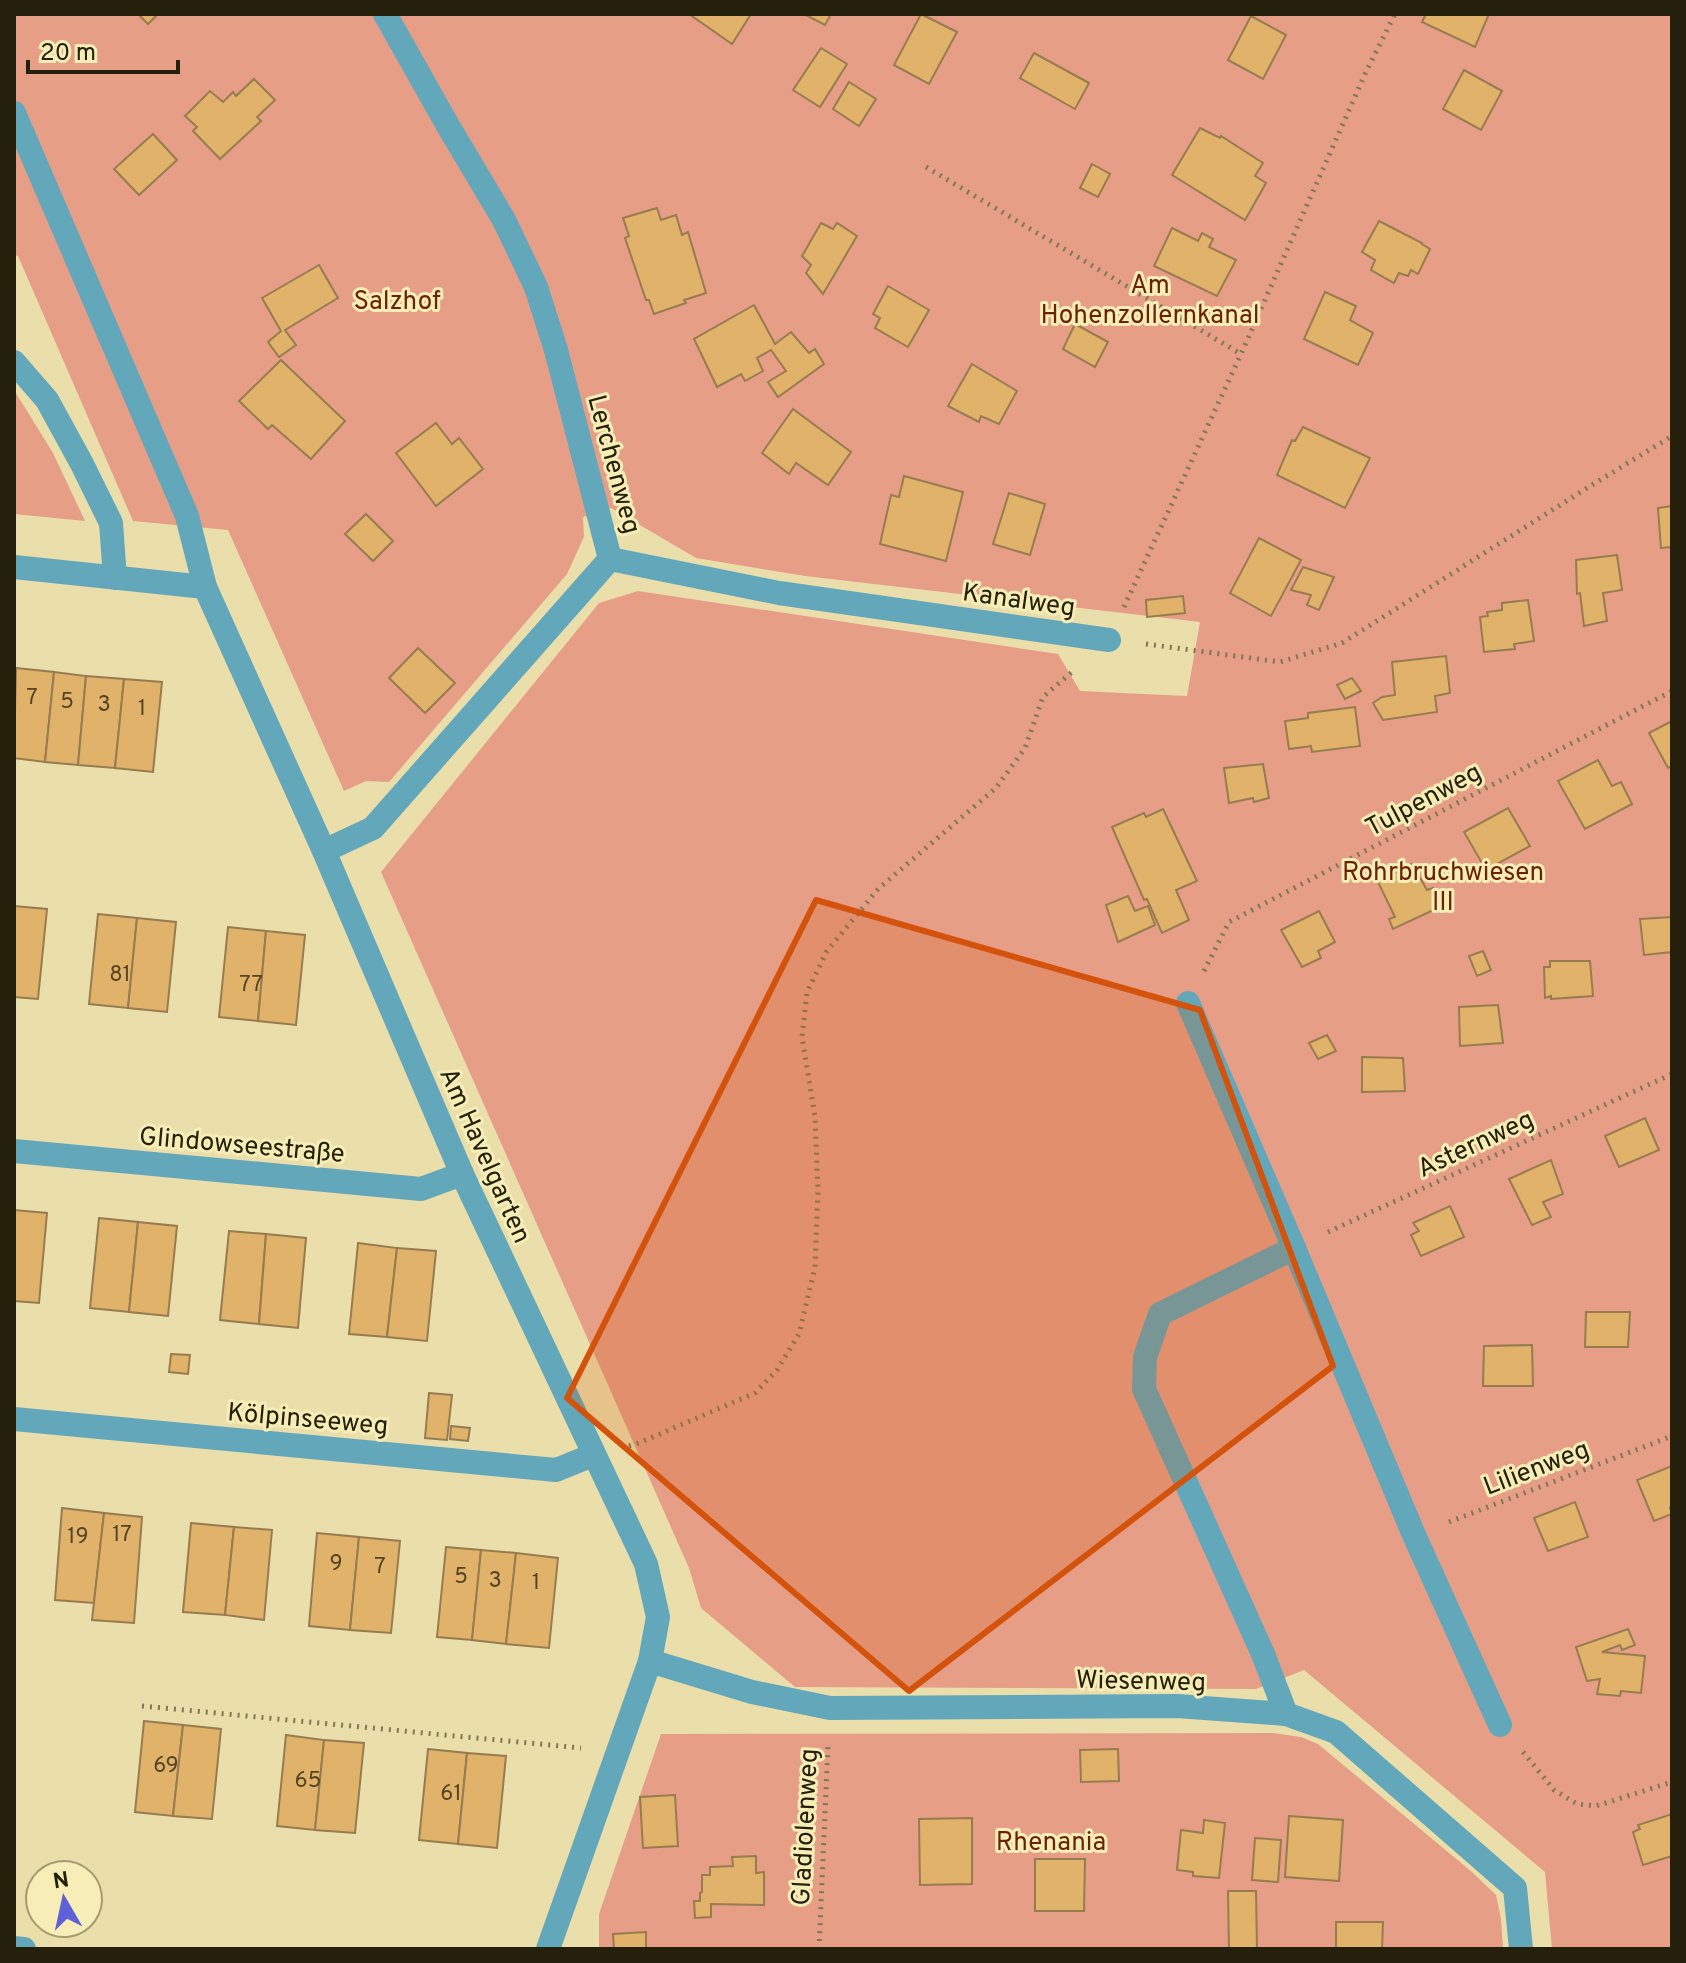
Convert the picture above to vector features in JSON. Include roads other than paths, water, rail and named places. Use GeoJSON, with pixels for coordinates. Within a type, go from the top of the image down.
{"type":"FeatureCollection","features":[{"type":"Feature","properties":{"kind":"street","name":"Lerchenweg"},"geometry":{"type":"LineString","coordinates":[[324,851],[373,828],[610,559],[556,350],[536,287],[504,220],[385,14]]}},
{"type":"Feature","properties":{"kind":"street","name":"Am Havelgarten"},"geometry":{"type":"LineString","coordinates":[[14,113],[187,516],[205,587],[324,851],[462,1174],[646,1564],[658,1617],[650,1661],[548,1949]]}},
{"type":"Feature","properties":{"kind":"street"},"geometry":{"type":"LineString","coordinates":[[14,362],[47,400],[111,523],[115,578]]}},
{"type":"Feature","properties":{"kind":"street","name":"Kanalweg"},"geometry":{"type":"LineString","coordinates":[[610,559],[779,593],[1109,640]]}},
{"type":"Feature","properties":{"kind":"street"},"geometry":{"type":"LineString","coordinates":[[14,567],[205,587]]}},
{"type":"Feature","properties":{"kind":"street"},"geometry":{"type":"LineString","coordinates":[[1188,1003],[1414,1535],[1500,1725]]}},
{"type":"Feature","properties":{"kind":"street","name":"Glindowseestraße"},"geometry":{"type":"LineString","coordinates":[[14,1151],[421,1189],[462,1174]]}},
{"type":"Feature","properties":{"kind":"street"},"geometry":{"type":"LineString","coordinates":[[1286,1714],[1263,1654],[1144,1389],[1145,1357],[1160,1314],[1294,1248]]}},
{"type":"Feature","properties":{"kind":"street","name":"Kölpinseeweg"},"geometry":{"type":"LineString","coordinates":[[14,1419],[556,1470],[593,1455]]}},
{"type":"Feature","properties":{"kind":"street","name":"Wiesenweg"},"geometry":{"type":"LineString","coordinates":[[650,1661],[752,1692],[830,1708],[1177,1706],[1286,1714],[1336,1732],[1515,1888],[1521,1949]]}},
{"type":"Feature","properties":{"kind":"street"},"geometry":{"type":"LineString","coordinates":[[14,1948],[24,1949]]}},
{"type":"Feature","properties":{"kind":"park label","name":"Am Hohenzollernkanal"},"geometry":{"type":"Point","coordinates":[1150,299]}},
{"type":"Feature","properties":{"kind":"park label","name":"Salzhof"},"geometry":{"type":"Point","coordinates":[397,300]}},
{"type":"Feature","properties":{"kind":"park label","name":"Rohrbruchwiesen III"},"geometry":{"type":"Point","coordinates":[1443,886]}},
{"type":"Feature","properties":{"kind":"park label","name":"Rhenania"},"geometry":{"type":"Point","coordinates":[1051,1841]}}]}
